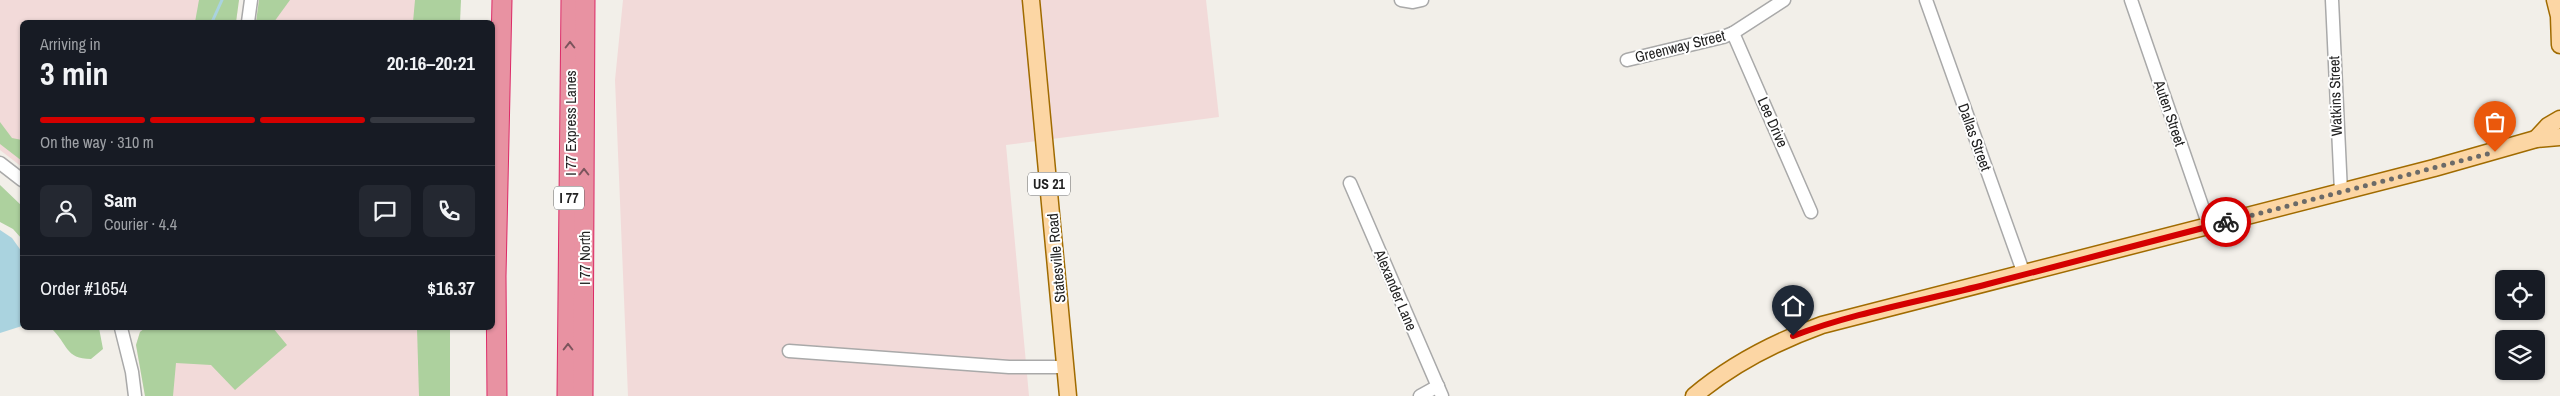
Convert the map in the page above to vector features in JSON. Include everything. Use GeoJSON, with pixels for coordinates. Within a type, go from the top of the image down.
{"type":"FeatureCollection","features":[{"type":"Feature","properties":{"kind":"highway"},"geometry":{"type":"LineString","coordinates":[[489,20],[490,0]]}},
{"type":"Feature","properties":{"kind":"highway"},"geometry":{"type":"LineString","coordinates":[[497,396],[496,276],[502,0]]}},
{"type":"Feature","properties":{"kind":"highway","name":"I 77 Express Lanes"},"geometry":{"type":"LineString","coordinates":[[568,396],[571,0]]}},
{"type":"Feature","properties":{"kind":"highway","name":"I 77 North"},"geometry":{"type":"LineString","coordinates":[[582,396],[585,0]]}},
{"type":"Feature","properties":{"kind":"highway"},"geometry":{"type":"LineString","coordinates":[[484,330],[485,396]]}},
{"type":"Feature","properties":{"kind":"main road","name":"Statesville Road"},"geometry":{"type":"LineString","coordinates":[[1031,0],[1068,396]]}},
{"type":"Feature","properties":{"kind":"main road"},"geometry":{"type":"LineString","coordinates":[[2558,11],[2560,45]]}},
{"type":"Feature","properties":{"kind":"main road"},"geometry":{"type":"LineString","coordinates":[[2536,139],[2559,115]]}},
{"type":"Feature","properties":{"kind":"main road"},"geometry":{"type":"LineString","coordinates":[[1694,396],[1751,357],[1817,327],[2341,192],[2536,139],[2560,137]]}},
{"type":"Feature","properties":{"kind":"street"},"geometry":{"type":"LineString","coordinates":[[248,20],[251,0]]}},
{"type":"Feature","properties":{"kind":"street"},"geometry":{"type":"LineString","coordinates":[[1401,0],[1413,2],[1422,0]]}},
{"type":"Feature","properties":{"kind":"street","name":"Greenway Street"},"geometry":{"type":"LineString","coordinates":[[1627,60],[1733,33],[1784,0]]}},
{"type":"Feature","properties":{"kind":"street","name":"Dallas Street"},"geometry":{"type":"LineString","coordinates":[[1926,0],[2024,274]]}},
{"type":"Feature","properties":{"kind":"street","name":"Auten Street"},"geometry":{"type":"LineString","coordinates":[[2130,0],[2209,226]]}},
{"type":"Feature","properties":{"kind":"street","name":"Watkins Street"},"geometry":{"type":"LineString","coordinates":[[2332,0],[2341,192]]}},
{"type":"Feature","properties":{"kind":"street","name":"Lee Drive"},"geometry":{"type":"LineString","coordinates":[[1733,33],[1811,212]]}},
{"type":"Feature","properties":{"kind":"street"},"geometry":{"type":"LineString","coordinates":[[0,163],[20,178]]}},
{"type":"Feature","properties":{"kind":"street","name":"Alexander Lane"},"geometry":{"type":"LineString","coordinates":[[1350,184],[1440,391]]}},
{"type":"Feature","properties":{"kind":"street"},"geometry":{"type":"LineString","coordinates":[[122,330],[132,372],[135,396]]}},
{"type":"Feature","properties":{"kind":"street"},"geometry":{"type":"LineString","coordinates":[[789,351],[1009,367],[1066,367]]}},
{"type":"Feature","properties":{"kind":"street"},"geometry":{"type":"LineString","coordinates":[[1420,396],[1440,391]]}},
{"type":"Feature","properties":{"kind":"shaded area"},"geometry":{"type":"Polygon","coordinates":[[[0,0],[239,0],[236,20],[20,20],[20,165],[0,150],[0,0]]]}},
{"type":"Feature","properties":{"kind":"shaded area"},"geometry":{"type":"Polygon","coordinates":[[[259,0],[423,0],[423,20],[256,20],[259,0]]]}},
{"type":"Feature","properties":{"kind":"shaded area"},"geometry":{"type":"Polygon","coordinates":[[[623,0],[1206,0],[1219,117],[1006,145],[1029,396],[628,396],[615,80],[623,0]]]}},
{"type":"Feature","properties":{"kind":"shaded area"},"geometry":{"type":"Polygon","coordinates":[[[142,330],[419,330],[419,396],[145,396],[136,345],[142,330]]]}},
{"type":"Feature","properties":{"kind":"green space"},"geometry":{"type":"Polygon","coordinates":[[[199,0],[239,0],[236,20],[195,20],[199,0]]]}},
{"type":"Feature","properties":{"kind":"green space"},"geometry":{"type":"Polygon","coordinates":[[[259,0],[290,0],[275,20],[256,20],[259,0]]]}},
{"type":"Feature","properties":{"kind":"green space"},"geometry":{"type":"Polygon","coordinates":[[[415,0],[461,0],[460,20],[413,20],[415,0]]]}},
{"type":"Feature","properties":{"kind":"green space"},"geometry":{"type":"Polygon","coordinates":[[[0,122],[12,138],[20,140],[20,159],[0,144],[0,122]]]}},
{"type":"Feature","properties":{"kind":"green space"},"geometry":{"type":"Polygon","coordinates":[[[0,185],[20,204],[20,237],[13,229],[0,222],[0,185]]]}},
{"type":"Feature","properties":{"kind":"green space"},"geometry":{"type":"Polygon","coordinates":[[[53,330],[99,330],[103,349],[91,359],[76,356],[71,353],[53,330]]]}},
{"type":"Feature","properties":{"kind":"green space"},"geometry":{"type":"Polygon","coordinates":[[[142,330],[275,330],[287,345],[235,390],[211,365],[176,363],[173,396],[145,396],[136,345],[142,330]]]}},
{"type":"Feature","properties":{"kind":"green space"},"geometry":{"type":"Polygon","coordinates":[[[417,330],[450,330],[450,396],[419,396],[417,330]]]}},
{"type":"Feature","properties":{"kind":"water"},"geometry":{"type":"Polygon","coordinates":[[[0,230],[12,238],[20,249],[20,327],[0,333],[0,230]]]}},
{"type":"Feature","properties":{"kind":"waterway"},"geometry":{"type":"LineString","coordinates":[[213,20],[222,0]]}},
{"type":"Feature","properties":{"kind":"way so far"},"geometry":{"type":"LineString","coordinates":[[2226,222],[2495,152]]}},
{"type":"Feature","properties":{"kind":"route"},"geometry":{"type":"LineString","coordinates":[[1793,336],[1822,325],[2226,222]]}}]}
